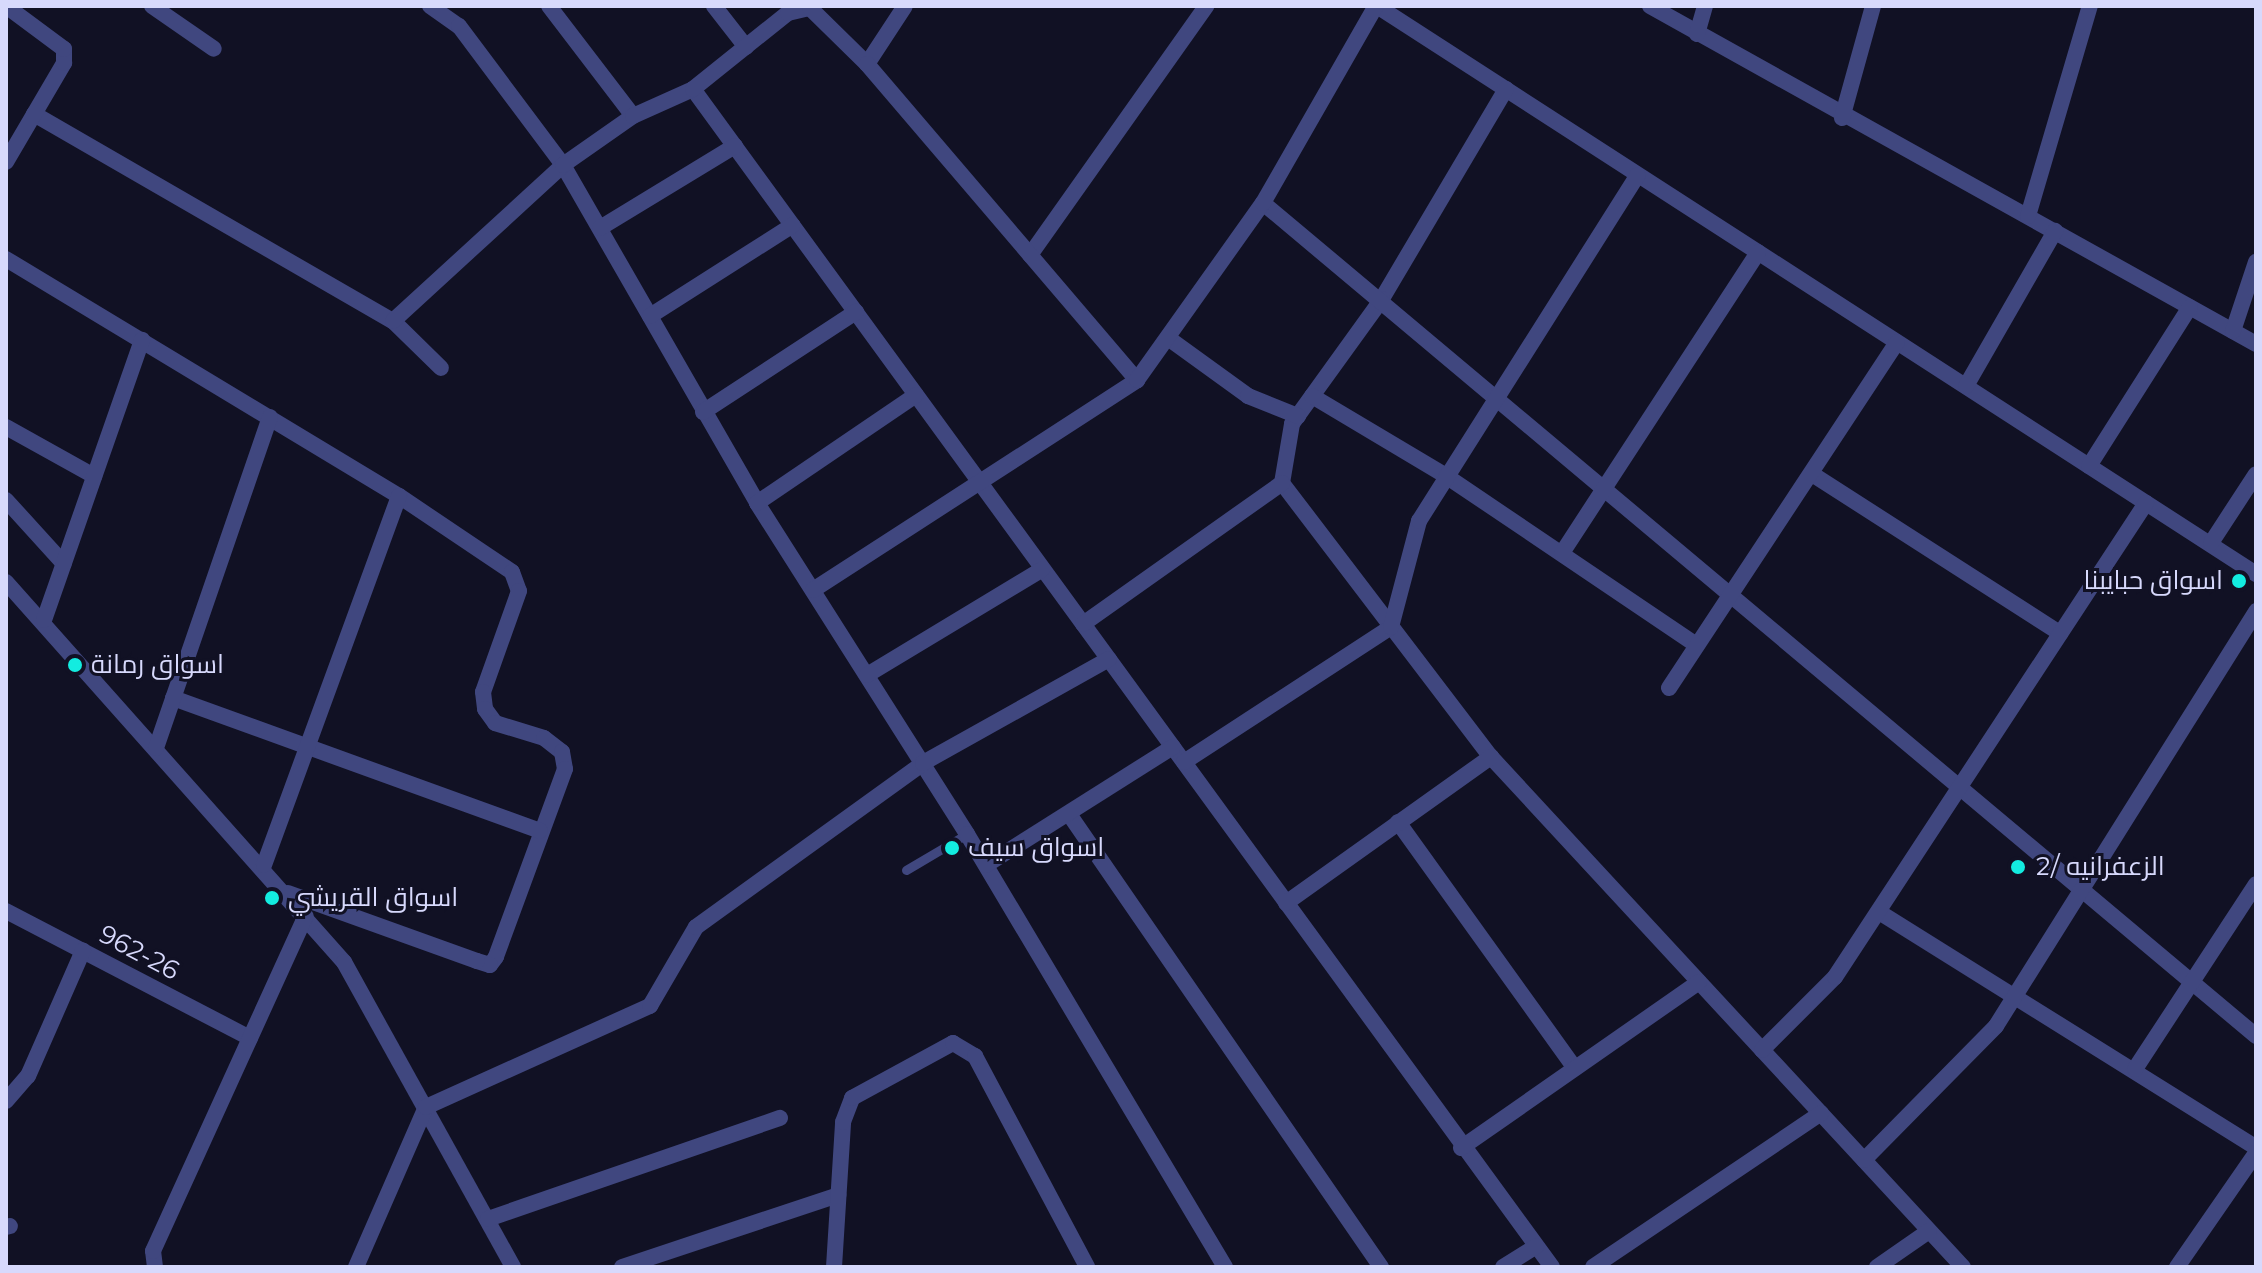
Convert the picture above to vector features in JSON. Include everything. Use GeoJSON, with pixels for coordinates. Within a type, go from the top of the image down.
{"type":"FeatureCollection","features":[{"type":"Feature","properties":{"kind":"street"},"geometry":{"type":"LineString","coordinates":[[6,6],[64,49],[64,63],[6,162]]}},
{"type":"Feature","properties":{"kind":"street"},"geometry":{"type":"LineString","coordinates":[[152,6],[214,49]]}},
{"type":"Feature","properties":{"kind":"street"},"geometry":{"type":"LineString","coordinates":[[430,6],[459,26],[563,165],[757,503],[986,865],[1225,1267]]}},
{"type":"Feature","properties":{"kind":"street"},"geometry":{"type":"LineString","coordinates":[[549,6],[633,116]]}},
{"type":"Feature","properties":{"kind":"street"},"geometry":{"type":"LineString","coordinates":[[714,6],[746,47]]}},
{"type":"Feature","properties":{"kind":"street"},"geometry":{"type":"LineString","coordinates":[[867,64],[905,6]]}},
{"type":"Feature","properties":{"kind":"street"},"geometry":{"type":"LineString","coordinates":[[1030,255],[1206,6]]}},
{"type":"Feature","properties":{"kind":"street"},"geometry":{"type":"LineString","coordinates":[[813,590],[978,480],[1137,380],[1263,203],[1377,6],[2256,574]]}},
{"type":"Feature","properties":{"kind":"street"},"geometry":{"type":"LineString","coordinates":[[1650,6],[1842,118],[2028,216],[2256,344]]}},
{"type":"Feature","properties":{"kind":"street"},"geometry":{"type":"LineString","coordinates":[[1697,34],[1705,6]]}},
{"type":"Feature","properties":{"kind":"street"},"geometry":{"type":"LineString","coordinates":[[1842,118],[1873,6]]}},
{"type":"Feature","properties":{"kind":"street"},"geometry":{"type":"LineString","coordinates":[[2028,216],[2090,6]]}},
{"type":"Feature","properties":{"kind":"street"},"geometry":{"type":"LineString","coordinates":[[393,321],[563,165],[633,116],[693,89],[788,13],[810,8],[867,64],[1137,380]]}},
{"type":"Feature","properties":{"kind":"street"},"geometry":{"type":"LineString","coordinates":[[693,89],[1461,1148],[1552,1267]]}},
{"type":"Feature","properties":{"kind":"street"},"geometry":{"type":"LineString","coordinates":[[1506,89],[1382,299],[1298,416],[1283,451],[1282,483],[1491,757],[1963,1267]]}},
{"type":"Feature","properties":{"kind":"street"},"geometry":{"type":"LineString","coordinates":[[34,114],[393,321],[441,368]]}},
{"type":"Feature","properties":{"kind":"street"},"geometry":{"type":"LineString","coordinates":[[600,228],[735,146]]}},
{"type":"Feature","properties":{"kind":"street"},"geometry":{"type":"LineString","coordinates":[[1184,762],[1391,627],[1419,521],[1638,175]]}},
{"type":"Feature","properties":{"kind":"street"},"geometry":{"type":"LineString","coordinates":[[1263,203],[1501,395],[1962,787],[2192,977],[2256,1036]]}},
{"type":"Feature","properties":{"kind":"street"},"geometry":{"type":"LineString","coordinates":[[650,316],[793,225]]}},
{"type":"Feature","properties":{"kind":"street"},"geometry":{"type":"LineString","coordinates":[[1966,386],[2055,231]]}},
{"type":"Feature","properties":{"kind":"street"},"geometry":{"type":"LineString","coordinates":[[1562,553],[1758,252]]}},
{"type":"Feature","properties":{"kind":"street"},"geometry":{"type":"LineString","coordinates":[[6,259],[399,496],[512,572],[519,591],[483,692],[495,723],[562,752],[565,769],[490,965],[288,893]]}},
{"type":"Feature","properties":{"kind":"street"},"geometry":{"type":"LineString","coordinates":[[2233,331],[2256,265]]}},
{"type":"Feature","properties":{"kind":"street"},"geometry":{"type":"LineString","coordinates":[[2089,466],[2190,307]]}},
{"type":"Feature","properties":{"kind":"street"},"geometry":{"type":"LineString","coordinates":[[703,412],[856,312]]}},
{"type":"Feature","properties":{"kind":"street"},"geometry":{"type":"LineString","coordinates":[[1168,338],[1248,396],[1298,416]]}},
{"type":"Feature","properties":{"kind":"street"},"geometry":{"type":"LineString","coordinates":[[44,620],[142,340]]}},
{"type":"Feature","properties":{"kind":"street"},"geometry":{"type":"LineString","coordinates":[[1669,688],[1695,644],[1812,474],[1897,342]]}},
{"type":"Feature","properties":{"kind":"street"},"geometry":{"type":"LineString","coordinates":[[757,503],[916,395]]}},
{"type":"Feature","properties":{"kind":"street"},"geometry":{"type":"LineString","coordinates":[[1312,396],[1446,476],[1695,644]]}},
{"type":"Feature","properties":{"kind":"street"},"geometry":{"type":"LineString","coordinates":[[156,748],[270,417]]}},
{"type":"Feature","properties":{"kind":"street"},"geometry":{"type":"LineString","coordinates":[[6,427],[94,476]]}},
{"type":"Feature","properties":{"kind":"street"},"geometry":{"type":"LineString","coordinates":[[1812,474],[2060,633]]}},
{"type":"Feature","properties":{"kind":"street"},"geometry":{"type":"LineString","coordinates":[[2211,543],[2256,474]]}},
{"type":"Feature","properties":{"kind":"street"},"geometry":{"type":"LineString","coordinates":[[1083,624],[1282,483]]}},
{"type":"Feature","properties":{"kind":"street"},"geometry":{"type":"LineString","coordinates":[[264,865],[399,496]]}},
{"type":"Feature","properties":{"kind":"street"},"geometry":{"type":"LineString","coordinates":[[6,500],[64,564]]}},
{"type":"Feature","properties":{"kind":"street"},"geometry":{"type":"LineString","coordinates":[[1762,1050],[1835,977],[2146,503]]}},
{"type":"Feature","properties":{"kind":"street"},"geometry":{"type":"LineString","coordinates":[[867,675],[1043,569]]}},
{"type":"Feature","properties":{"kind":"street"},"geometry":{"type":"LineString","coordinates":[[6,582],[44,620],[264,865],[344,962],[513,1267]]}},
{"type":"Feature","properties":{"kind":"street"},"geometry":{"type":"LineString","coordinates":[[1864,1160],[1957,1073],[2014,994],[2256,611]]}},
{"type":"Feature","properties":{"kind":"street"},"geometry":{"type":"LineString","coordinates":[[356,1267],[426,1107],[650,1006],[696,927],[923,763],[1109,659]]}},
{"type":"Feature","properties":{"kind":"street"},"geometry":{"type":"LineString","coordinates":[[173,698],[306,752],[540,831]]}},
{"type":"Feature","properties":{"kind":"street"},"geometry":{"type":"LineString","coordinates":[[986,865],[1173,747]]}},
{"type":"Feature","properties":{"kind":"street"},"geometry":{"type":"LineString","coordinates":[[1286,903],[1491,757]]}},
{"type":"Feature","properties":{"kind":"street"},"geometry":{"type":"LineString","coordinates":[[1069,814],[1381,1267]]}},
{"type":"Feature","properties":{"kind":"street"},"geometry":{"type":"LineString","coordinates":[[1398,822],[1575,1068]]}},
{"type":"Feature","properties":{"kind":"street"},"geometry":{"type":"LineString","coordinates":[[2135,1069],[2192,977],[2256,884]]}},
{"type":"Feature","properties":{"kind":"street","name":"962-26"},"geometry":{"type":"LineString","coordinates":[[6,911],[250,1038]]}},
{"type":"Feature","properties":{"kind":"street"},"geometry":{"type":"LineString","coordinates":[[1879,912],[2135,1069],[2256,1150],[2177,1267]]}},
{"type":"Feature","properties":{"kind":"street"},"geometry":{"type":"LineString","coordinates":[[155,1267],[153,1251],[306,916]]}},
{"type":"Feature","properties":{"kind":"street"},"geometry":{"type":"LineString","coordinates":[[6,1101],[28,1076],[83,951]]}},
{"type":"Feature","properties":{"kind":"street"},"geometry":{"type":"LineString","coordinates":[[1461,1148],[1699,982]]}},
{"type":"Feature","properties":{"kind":"street"},"geometry":{"type":"LineString","coordinates":[[834,1267],[838,1195],[852,1098],[920,1058],[963,1043],[1080,1265]]}},
{"type":"Feature","properties":{"kind":"street"},"geometry":{"type":"LineString","coordinates":[[1593,1267],[1821,1113]]}},
{"type":"Feature","properties":{"kind":"street"},"geometry":{"type":"LineString","coordinates":[[488,1219],[780,1118]]}},
{"type":"Feature","properties":{"kind":"street"},"geometry":{"type":"LineString","coordinates":[[622,1267],[838,1195]]}},
{"type":"Feature","properties":{"kind":"street"},"geometry":{"type":"LineString","coordinates":[[1877,1267],[1929,1231]]}},
{"type":"Feature","properties":{"kind":"street"},"geometry":{"type":"LineString","coordinates":[[1503,1267],[1536,1246]]}},
{"type":"Feature","properties":{"kind":"lane"},"geometry":{"type":"LineString","coordinates":[[906,870],[967,834]]}},
{"type":"Feature","properties":{"kind":"place","name":"اسواق حبايبنا"},"geometry":{"type":"Point","coordinates":[2239,581]}},
{"type":"Feature","properties":{"kind":"place","name":"اسواق رمانة"},"geometry":{"type":"Point","coordinates":[75,665]}},
{"type":"Feature","properties":{"kind":"place","name":"اسواق سيف"},"geometry":{"type":"Point","coordinates":[952,848]}},
{"type":"Feature","properties":{"kind":"place","name":"الزعفرانيه /2"},"geometry":{"type":"Point","coordinates":[2018,867]}},
{"type":"Feature","properties":{"kind":"place","name":"اسواق القريشي"},"geometry":{"type":"Point","coordinates":[272,898]}}]}
